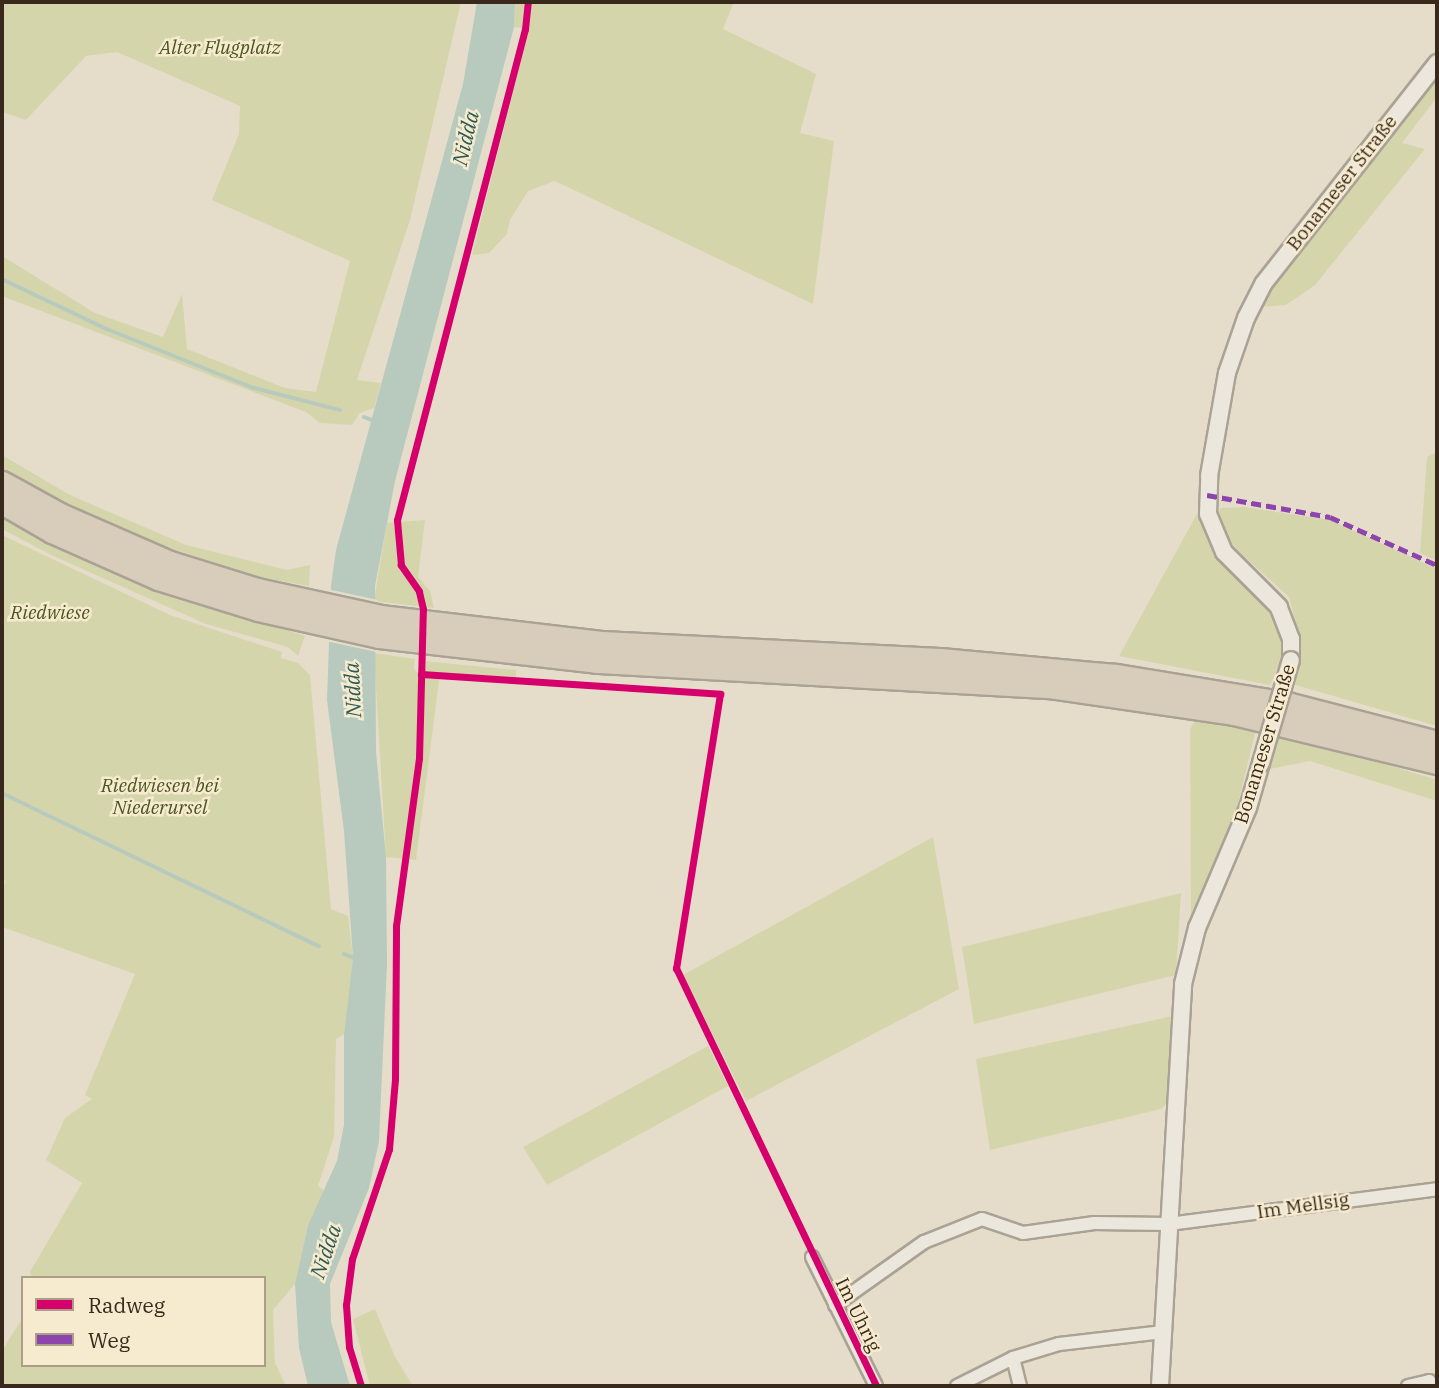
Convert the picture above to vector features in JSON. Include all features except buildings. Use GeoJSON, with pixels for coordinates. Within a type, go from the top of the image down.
{"type":"FeatureCollection","features":[{"type":"Feature","properties":{"kind":"highway"},"geometry":{"type":"LineString","coordinates":[[2,482],[60,515],[159,558],[313,613]]}},
{"type":"Feature","properties":{"kind":"highway"},"geometry":{"type":"LineString","coordinates":[[2,502],[62,536],[158,578],[380,626],[597,661],[1056,687],[1234,713],[1437,762]]}},
{"type":"Feature","properties":{"kind":"highway"},"geometry":{"type":"LineString","coordinates":[[380,626],[602,643],[1089,672],[1287,704],[1437,743]]}},
{"type":"Feature","properties":{"kind":"street","name":"Bonameser Straße"},"geometry":{"type":"LineString","coordinates":[[1160,1386],[1179,1018],[1186,965],[1261,763],[1291,660],[1290,639],[1279,607],[1228,558],[1208,514],[1209,476],[1224,382],[1238,336],[1265,284],[1437,63]]}},
{"type":"Feature","properties":{"kind":"street","name":"Im Mellsig"},"geometry":{"type":"LineString","coordinates":[[835,1306],[924,1242],[982,1219],[1023,1233],[1094,1223],[1169,1224],[1437,1189]]}},
{"type":"Feature","properties":{"kind":"street","name":"Im Uhrig"},"geometry":{"type":"LineString","coordinates":[[812,1257],[876,1386]]}},
{"type":"Feature","properties":{"kind":"street"},"geometry":{"type":"LineString","coordinates":[[957,1386],[1013,1358],[1079,1340],[1163,1332]]}},
{"type":"Feature","properties":{"kind":"street"},"geometry":{"type":"LineString","coordinates":[[1013,1358],[1020,1386]]}},
{"type":"Feature","properties":{"kind":"street"},"geometry":{"type":"LineString","coordinates":[[1408,1386],[1429,1381],[1431,1386]]}},
{"type":"Feature","properties":{"kind":"green space","name":"Alter Flugplatz"},"geometry":{"type":"Polygon","coordinates":[[[2,2],[461,2],[410,220],[357,380],[381,383],[374,408],[360,413],[352,425],[320,423],[306,412],[2,296],[2,256],[95,313],[163,337],[182,294],[187,349],[285,388],[316,392],[350,261],[212,200],[239,134],[240,106],[117,52],[86,56],[26,120],[2,112],[2,2]]]}},
{"type":"Feature","properties":{"kind":"green space"},"geometry":{"type":"Polygon","coordinates":[[[515,2],[734,2],[723,29],[816,74],[800,133],[834,141],[813,304],[555,181],[528,191],[510,220],[507,234],[489,253],[472,255],[529,29],[514,27],[515,2]]]}},
{"type":"Feature","properties":{"kind":"green space"},"geometry":{"type":"Polygon","coordinates":[[[1437,77],[1437,97],[1402,143],[1425,149],[1315,285],[1286,305],[1259,307],[1437,77]]]}},
{"type":"Feature","properties":{"kind":"green space"},"geometry":{"type":"Polygon","coordinates":[[[1437,452],[1437,561],[1420,553],[1427,457],[1437,452]]]}},
{"type":"Feature","properties":{"kind":"green space"},"geometry":{"type":"Polygon","coordinates":[[[2,455],[70,495],[186,545],[287,570],[310,565],[309,586],[254,576],[128,534],[2,469],[2,455]]]}},
{"type":"Feature","properties":{"kind":"green space"},"geometry":{"type":"Polygon","coordinates":[[[1244,507],[1330,520],[1437,569],[1437,726],[1292,684],[1301,643],[1289,597],[1238,551],[1225,534],[1219,515],[1220,508],[1244,507]]]}},
{"type":"Feature","properties":{"kind":"green space"},"geometry":{"type":"Polygon","coordinates":[[[1198,512],[1212,549],[1252,587],[1278,625],[1283,656],[1270,685],[1119,656],[1198,512]]]}},
{"type":"Feature","properties":{"kind":"green space"},"geometry":{"type":"Polygon","coordinates":[[[2,517],[112,573],[305,636],[298,656],[288,647],[206,624],[51,555],[2,529],[2,517]]]}},
{"type":"Feature","properties":{"kind":"green space"},"geometry":{"type":"Polygon","coordinates":[[[425,520],[418,577],[430,591],[434,608],[374,601],[387,523],[425,520]]]}},
{"type":"Feature","properties":{"kind":"green space","name":"Riedwiesen bei Niederursel"},"geometry":{"type":"Polygon","coordinates":[[[2,535],[170,615],[282,652],[281,658],[298,663],[310,675],[331,909],[348,916],[353,957],[344,1034],[336,1039],[334,1137],[318,1186],[324,1190],[308,1225],[295,1284],[273,1310],[275,1363],[286,1386],[2,1386],[2,1351],[21,1320],[21,1367],[266,1367],[266,1276],[31,1276],[30,1272],[82,1183],[46,1160],[65,1118],[92,1099],[85,1095],[135,974],[2,927],[2,890],[6,881],[2,880],[2,535]]]}},
{"type":"Feature","properties":{"kind":"green space"},"geometry":{"type":"Polygon","coordinates":[[[374,653],[415,659],[414,669],[424,679],[424,661],[516,670],[516,677],[440,673],[416,860],[386,857],[374,653]]]}},
{"type":"Feature","properties":{"kind":"green space"},"geometry":{"type":"Polygon","coordinates":[[[1195,721],[1256,729],[1236,813],[1191,915],[1190,729],[1195,721]]]}},
{"type":"Feature","properties":{"kind":"green space"},"geometry":{"type":"Polygon","coordinates":[[[1278,738],[1346,752],[1437,780],[1437,801],[1310,761],[1270,769],[1278,738]]]}},
{"type":"Feature","properties":{"kind":"green space"},"geometry":{"type":"Polygon","coordinates":[[[933,837],[959,989],[746,1101],[683,975],[933,837]]]}},
{"type":"Feature","properties":{"kind":"green space"},"geometry":{"type":"Polygon","coordinates":[[[1181,893],[1176,975],[974,1024],[962,947],[1181,893]]]}},
{"type":"Feature","properties":{"kind":"green space"},"geometry":{"type":"Polygon","coordinates":[[[1173,1016],[1169,1101],[1161,1109],[990,1150],[976,1059],[1173,1016]]]}},
{"type":"Feature","properties":{"kind":"green space"},"geometry":{"type":"Polygon","coordinates":[[[708,1046],[728,1086],[547,1185],[523,1147],[708,1046]]]}},
{"type":"Feature","properties":{"kind":"green space"},"geometry":{"type":"Polygon","coordinates":[[[375,1309],[395,1357],[413,1386],[370,1386],[353,1319],[375,1309]]]}},
{"type":"Feature","properties":{"kind":"water","name":"Nidda"},"geometry":{"type":"Polygon","coordinates":[[[477,2],[515,2],[514,27],[395,481],[375,586],[376,752],[386,857],[387,964],[379,1141],[369,1188],[330,1284],[331,1322],[350,1386],[308,1386],[299,1348],[295,1284],[308,1225],[337,1161],[344,1125],[344,1034],[353,957],[344,831],[327,700],[331,586],[336,550],[463,84],[477,2]]]}},
{"type":"Feature","properties":{"kind":"pier"},"geometry":{"type":"Polygon","coordinates":[[[327,589],[378,600],[377,652],[325,641],[327,589]]]}},
{"type":"Feature","properties":{"kind":"waterway"},"geometry":{"type":"LineString","coordinates":[[2,279],[107,329],[251,387],[340,410]]}},
{"type":"Feature","properties":{"kind":"waterway"},"geometry":{"type":"LineString","coordinates":[[364,417],[375,421]]}},
{"type":"Feature","properties":{"kind":"waterway"},"geometry":{"type":"LineString","coordinates":[[2,793],[319,946]]}},
{"type":"Feature","properties":{"kind":"waterway"},"geometry":{"type":"LineString","coordinates":[[344,954],[355,958]]}},
{"type":"Feature","properties":{"kind":"marked path"},"geometry":{"type":"LineString","coordinates":[[1207,495],[1330,517],[1437,565]]}},
{"type":"Feature","properties":{"kind":"cycle path"},"geometry":{"type":"LineString","coordinates":[[361,1386],[349,1347],[346,1305],[352,1259],[389,1149],[395,1079],[396,926],[419,758],[423,609],[419,591],[401,565],[397,520],[525,29],[528,2]]}},
{"type":"Feature","properties":{"kind":"cycle path"},"geometry":{"type":"LineString","coordinates":[[421,674],[720,694],[676,968],[876,1386]]}},
{"type":"Feature","properties":{"kind":"park label","name":"Riedwiese"},"geometry":{"type":"Point","coordinates":[50,613]}}]}
